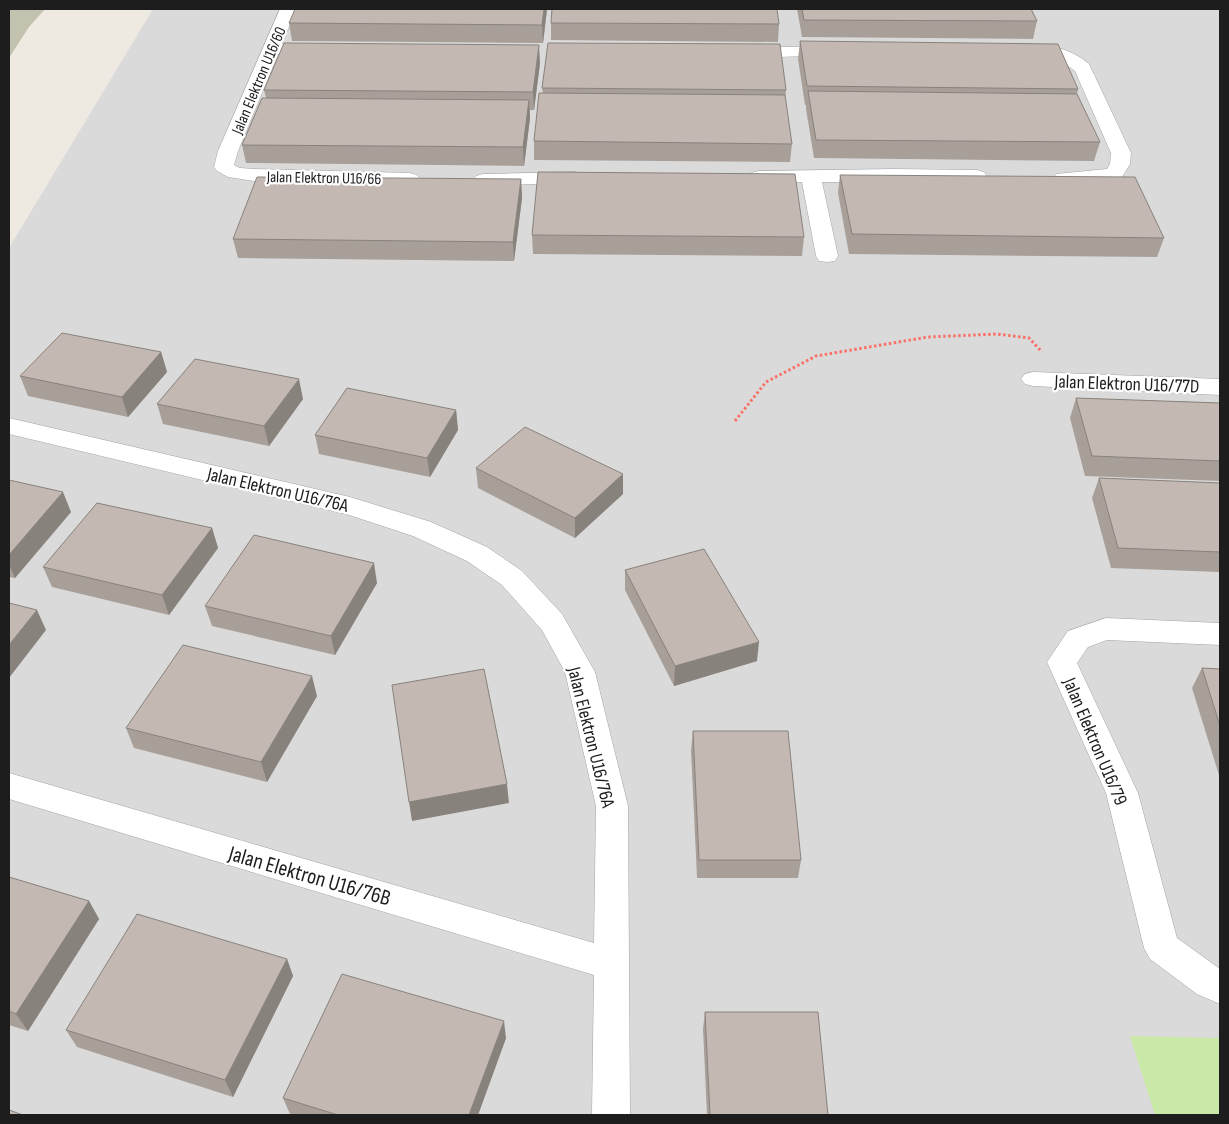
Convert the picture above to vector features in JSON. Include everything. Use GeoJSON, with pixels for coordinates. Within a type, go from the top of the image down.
{"type":"FeatureCollection","features":[{"type":"Feature","properties":{"kind":"street","name":"Jalan Elektron U16/60"},"geometry":{"type":"LineString","coordinates":[[228,151],[288,9]]}},
{"type":"Feature","properties":{"kind":"street"},"geometry":{"type":"LineString","coordinates":[[271,49],[331,51]]}},
{"type":"Feature","properties":{"kind":"street"},"geometry":{"type":"LineString","coordinates":[[1013,49],[1056,52],[1072,58],[1083,68],[1121,153],[1120,164],[1114,173],[1099,177],[1044,178]]}},
{"type":"Feature","properties":{"kind":"street"},"geometry":{"type":"LineString","coordinates":[[731,54],[848,51]]}},
{"type":"Feature","properties":{"kind":"street","name":"Jalan Elektron U16/66"},"geometry":{"type":"LineString","coordinates":[[228,151],[224,167],[235,173],[274,176],[430,179]]}},
{"type":"Feature","properties":{"kind":"street"},"geometry":{"type":"LineString","coordinates":[[738,177],[894,175],[994,177]]}},
{"type":"Feature","properties":{"kind":"street"},"geometry":{"type":"LineString","coordinates":[[811,176],[827,256]]}},
{"type":"Feature","properties":{"kind":"street"},"geometry":{"type":"LineString","coordinates":[[460,180],[508,181],[595,177]]}},
{"type":"Feature","properties":{"kind":"street","name":"Jalan Elektron U16/77D"},"geometry":{"type":"LineString","coordinates":[[1033,379],[1220,387]]}},
{"type":"Feature","properties":{"kind":"street","name":"Jalan Elektron U16/76A"},"geometry":{"type":"LineString","coordinates":[[9,426],[350,506],[422,529],[477,554],[512,578],[552,622],[580,672],[612,806],[611,1115]]}},
{"type":"Feature","properties":{"kind":"street","name":"Jalan Elektron U16/79"},"geometry":{"type":"LineString","coordinates":[[1220,634],[1106,629],[1078,639],[1062,662],[1122,793],[1162,948],[1220,987]]}},
{"type":"Feature","properties":{"kind":"street","name":"Jalan Elektron U16/76B"},"geometry":{"type":"LineString","coordinates":[[9,786],[611,964]]}},
{"type":"Feature","properties":{"kind":"path"},"geometry":{"type":"LineString","coordinates":[[736,421],[766,382],[816,356],[928,337],[997,334],[1028,338],[1068,380]]}},
{"type":"Feature","properties":{"kind":"shaded area"},"geometry":{"type":"Polygon","coordinates":[[[9,9],[45,9],[29,27],[9,58],[9,9]]]}},
{"type":"Feature","properties":{"kind":"shaded area"},"geometry":{"type":"Polygon","coordinates":[[[153,9],[1220,9],[1220,1115],[9,1115],[9,248],[153,9]]]}},
{"type":"Feature","properties":{"kind":"green space"},"geometry":{"type":"Polygon","coordinates":[[[1130,1036],[1220,1038],[1220,1115],[1155,1115],[1130,1036]]]}},
{"type":"Feature","properties":{"kind":"building"},"geometry":{"type":"Polygon","coordinates":[[[295,9],[544,9],[542,25],[289,23],[295,9]]]}},
{"type":"Feature","properties":{"kind":"building"},"geometry":{"type":"Polygon","coordinates":[[[552,9],[777,9],[779,24],[551,23],[552,9]]]}},
{"type":"Feature","properties":{"kind":"building"},"geometry":{"type":"Polygon","coordinates":[[[802,9],[1031,9],[1037,21],[804,20],[802,9]]]}},
{"type":"Feature","properties":{"kind":"building"},"geometry":{"type":"Polygon","coordinates":[[[800,41],[1058,44],[1078,89],[807,86],[800,41]]]}},
{"type":"Feature","properties":{"kind":"building"},"geometry":{"type":"Polygon","coordinates":[[[284,43],[539,45],[533,92],[264,90],[284,43]]]}},
{"type":"Feature","properties":{"kind":"building"},"geometry":{"type":"Polygon","coordinates":[[[548,43],[780,44],[786,90],[542,88],[548,43]]]}},
{"type":"Feature","properties":{"kind":"building"},"geometry":{"type":"Polygon","coordinates":[[[808,91],[1077,94],[1100,142],[816,140],[808,91]]]}},
{"type":"Feature","properties":{"kind":"building"},"geometry":{"type":"Polygon","coordinates":[[[539,93],[785,95],[792,144],[534,141],[539,93]]]}},
{"type":"Feature","properties":{"kind":"building"},"geometry":{"type":"Polygon","coordinates":[[[262,98],[529,100],[523,147],[242,145],[262,98]]]}},
{"type":"Feature","properties":{"kind":"building"},"geometry":{"type":"Polygon","coordinates":[[[538,172],[795,174],[804,237],[532,235],[538,172]]]}},
{"type":"Feature","properties":{"kind":"building"},"geometry":{"type":"Polygon","coordinates":[[[840,175],[1135,177],[1164,238],[852,234],[840,175]]]}},
{"type":"Feature","properties":{"kind":"building"},"geometry":{"type":"Polygon","coordinates":[[[257,177],[521,179],[513,242],[233,239],[257,177]]]}},
{"type":"Feature","properties":{"kind":"building"},"geometry":{"type":"Polygon","coordinates":[[[62,333],[161,352],[122,397],[20,376],[62,333]]]}},
{"type":"Feature","properties":{"kind":"building"},"geometry":{"type":"Polygon","coordinates":[[[195,359],[299,379],[264,426],[157,404],[195,359]]]}},
{"type":"Feature","properties":{"kind":"building"},"geometry":{"type":"Polygon","coordinates":[[[347,388],[456,410],[427,458],[315,435],[347,388]]]}},
{"type":"Feature","properties":{"kind":"building"},"geometry":{"type":"Polygon","coordinates":[[[1076,398],[1220,403],[1220,461],[1092,456],[1076,398]]]}},
{"type":"Feature","properties":{"kind":"building"},"geometry":{"type":"Polygon","coordinates":[[[525,427],[623,474],[575,518],[476,468],[525,427]]]}},
{"type":"Feature","properties":{"kind":"building"},"geometry":{"type":"Polygon","coordinates":[[[1099,478],[1220,483],[1220,552],[1118,548],[1099,478]]]}},
{"type":"Feature","properties":{"kind":"building"},"geometry":{"type":"Polygon","coordinates":[[[9,480],[63,492],[9,555],[9,480]]]}},
{"type":"Feature","properties":{"kind":"building"},"geometry":{"type":"Polygon","coordinates":[[[97,503],[212,528],[162,595],[43,567],[97,503]]]}},
{"type":"Feature","properties":{"kind":"building"},"geometry":{"type":"Polygon","coordinates":[[[254,535],[374,563],[331,636],[205,606],[254,535]]]}},
{"type":"Feature","properties":{"kind":"building"},"geometry":{"type":"Polygon","coordinates":[[[704,549],[759,642],[675,666],[625,570],[704,549]]]}},
{"type":"Feature","properties":{"kind":"building"},"geometry":{"type":"Polygon","coordinates":[[[9,603],[37,610],[9,645],[9,603]]]}},
{"type":"Feature","properties":{"kind":"building"},"geometry":{"type":"Polygon","coordinates":[[[183,645],[312,676],[261,762],[126,728],[183,645]]]}},
{"type":"Feature","properties":{"kind":"building"},"geometry":{"type":"Polygon","coordinates":[[[1202,668],[1220,669],[1220,726],[1202,668]]]}},
{"type":"Feature","properties":{"kind":"building"},"geometry":{"type":"Polygon","coordinates":[[[484,669],[507,784],[409,802],[392,685],[484,669]]]}},
{"type":"Feature","properties":{"kind":"building"},"geometry":{"type":"Polygon","coordinates":[[[693,731],[788,731],[801,860],[699,860],[693,731]]]}},
{"type":"Feature","properties":{"kind":"building"},"geometry":{"type":"Polygon","coordinates":[[[9,877],[89,901],[16,1014],[9,1011],[9,877]]]}},
{"type":"Feature","properties":{"kind":"building"},"geometry":{"type":"Polygon","coordinates":[[[137,914],[287,959],[225,1080],[66,1030],[137,914]]]}},
{"type":"Feature","properties":{"kind":"building"},"geometry":{"type":"Polygon","coordinates":[[[342,974],[504,1021],[469,1115],[338,1115],[283,1098],[342,974]]]}},
{"type":"Feature","properties":{"kind":"building"},"geometry":{"type":"Polygon","coordinates":[[[705,1012],[818,1012],[828,1115],[710,1115],[705,1012]]]}},
{"type":"Feature","properties":{"kind":"building"},"geometry":{"type":"Polygon","coordinates":[[[9,1110],[23,1115],[9,1115],[9,1110]]]}}]}
